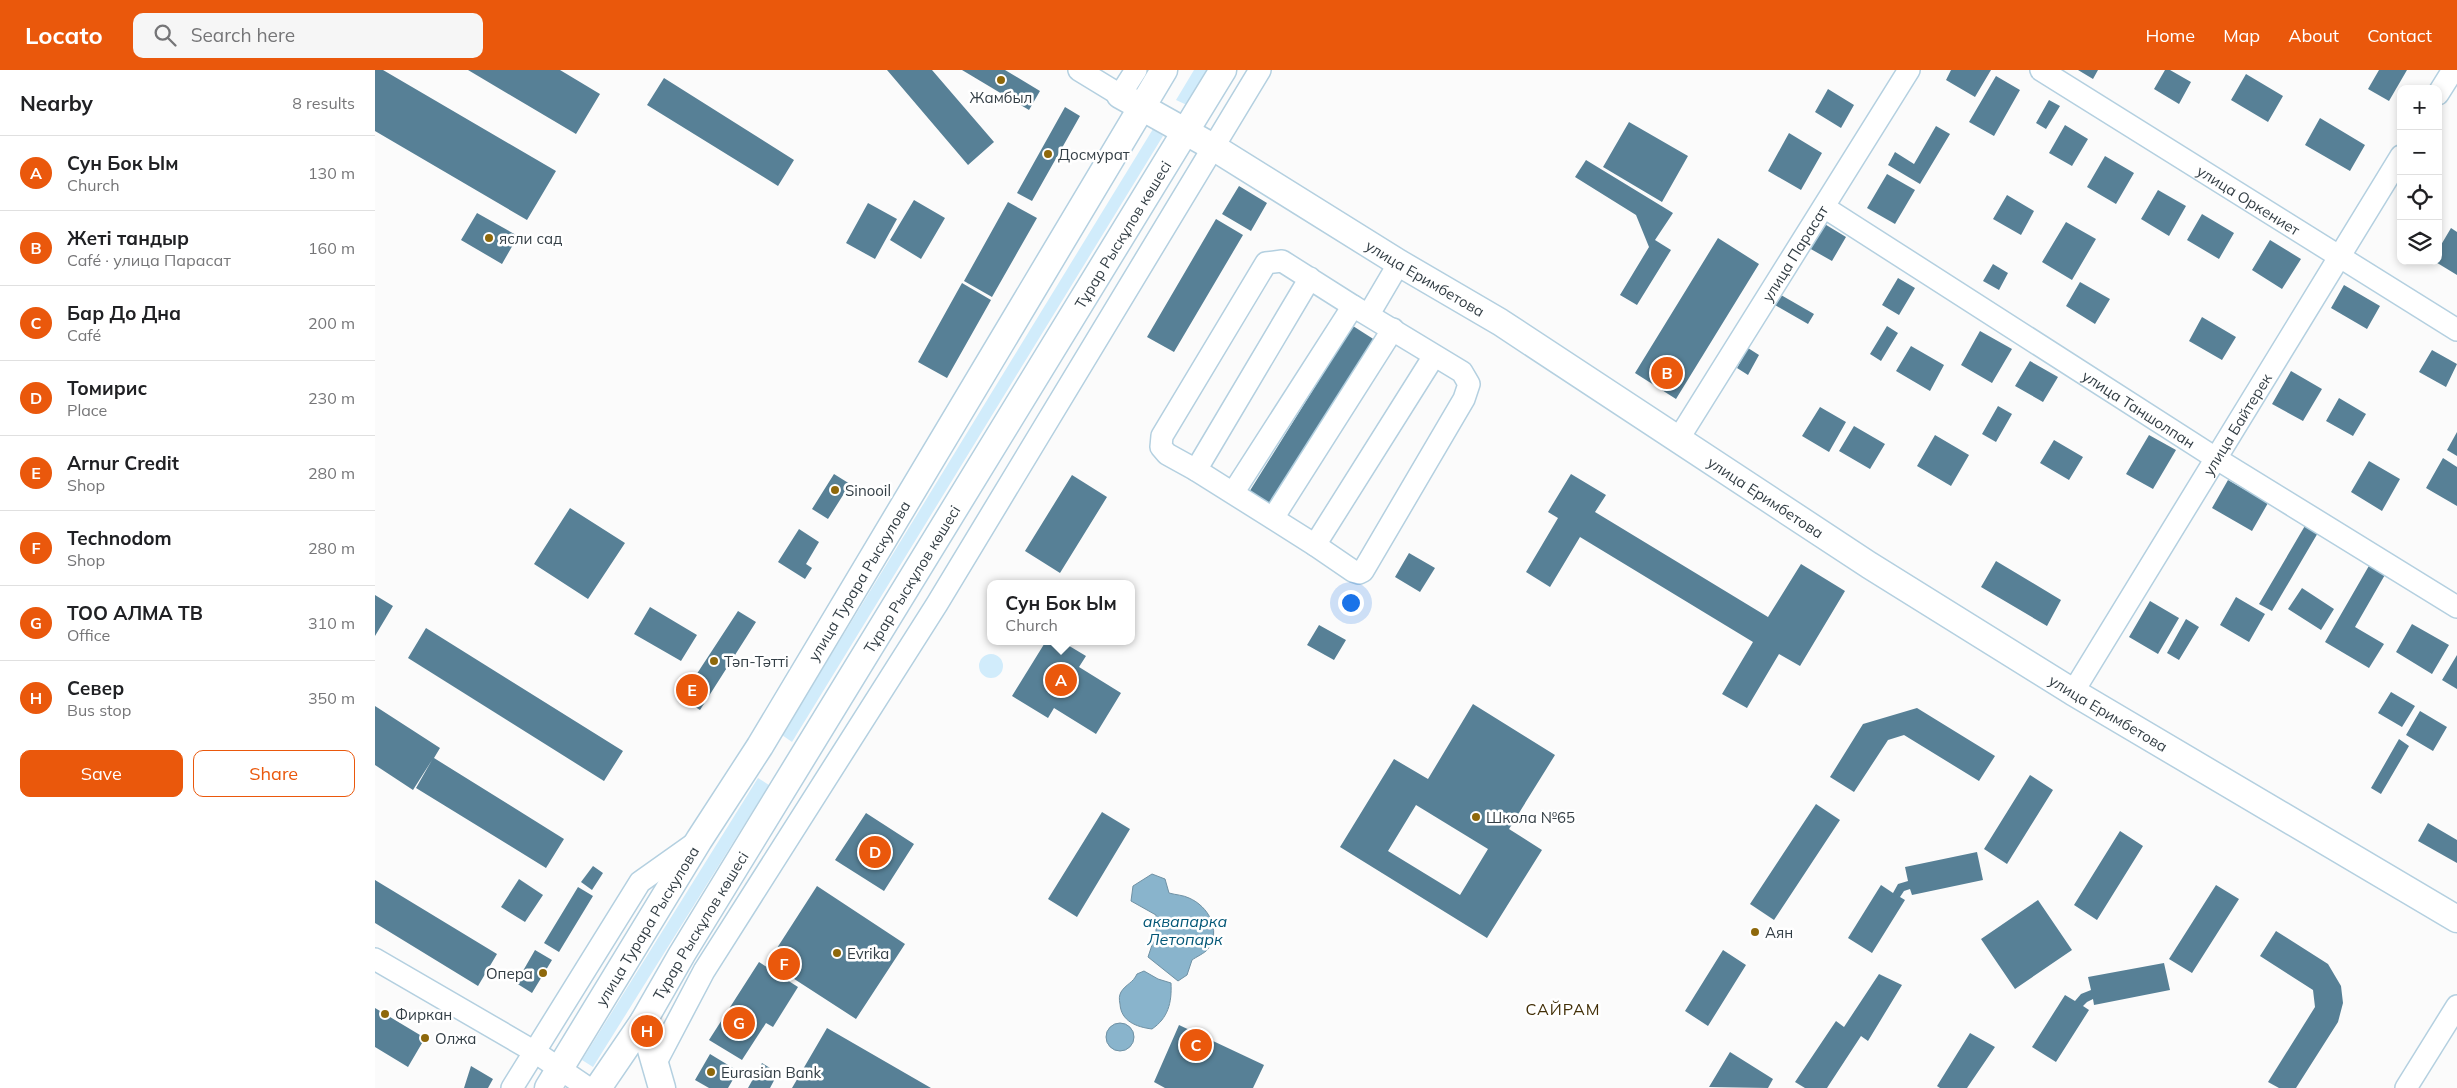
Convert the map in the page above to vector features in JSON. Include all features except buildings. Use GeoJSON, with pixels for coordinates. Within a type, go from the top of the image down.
{"type":"FeatureCollection","features":[{"type":"Feature","properties":{"kind":"main road","name":"улица Турара Рыскулова"},"geometry":{"type":"LineString","coordinates":[[554,1078],[699,840],[760,746],[1130,101],[1164,70]]}},
{"type":"Feature","properties":{"kind":"main road","name":"Тұрар Рыскұлов көшесі"},"geometry":{"type":"LineString","coordinates":[[598,1088],[643,1022],[682,954],[1223,70]]}},
{"type":"Feature","properties":{"kind":"main road","name":"улица Еримбетова"},"geometry":{"type":"LineString","coordinates":[[1130,101],[1213,147],[1399,263],[1500,322],[1605,393],[1679,438],[1869,565],[2073,692],[2457,919]]}},
{"type":"Feature","properties":{"kind":"main road"},"geometry":{"type":"LineString","coordinates":[[760,746],[796,770]]}},
{"type":"Feature","properties":{"kind":"main road"},"geometry":{"type":"LineString","coordinates":[[643,1022],[658,1077]]}},
{"type":"Feature","properties":{"kind":"street","name":"улица Еримбетова"},"geometry":{"type":"LineString","coordinates":[[1079,70],[1130,101]]}},
{"type":"Feature","properties":{"kind":"street"},"geometry":{"type":"LineString","coordinates":[[1130,101],[1136,70]]}},
{"type":"Feature","properties":{"kind":"street"},"geometry":{"type":"LineString","coordinates":[[658,1077],[704,971],[937,604],[1260,70]]}},
{"type":"Feature","properties":{"kind":"street","name":"улица Парасат"},"geometry":{"type":"LineString","coordinates":[[1679,438],[1909,70]]}},
{"type":"Feature","properties":{"kind":"street","name":"улица Оркениет"},"geometry":{"type":"LineString","coordinates":[[2041,70],[2457,330]]}},
{"type":"Feature","properties":{"kind":"street"},"geometry":{"type":"LineString","coordinates":[[2442,88],[2453,70],[2457,72]]}},
{"type":"Feature","properties":{"kind":"street","name":"улица Байтерек"},"geometry":{"type":"LineString","coordinates":[[2073,692],[2397,163]]}},
{"type":"Feature","properties":{"kind":"street","name":"улица Таншолпан"},"geometry":{"type":"LineString","coordinates":[[1824,207],[2217,459],[2457,607]]}},
{"type":"Feature","properties":{"kind":"street"},"geometry":{"type":"LineString","coordinates":[[1282,261],[1361,310],[1462,372],[1469,384],[1463,399],[1363,571],[1359,573],[1353,572],[1273,518],[1167,454],[1161,447],[1162,436],[1266,263],[1282,261]]}},
{"type":"Feature","properties":{"kind":"street"},"geometry":{"type":"LineString","coordinates":[[1233,493],[1361,310],[1399,263]]}},
{"type":"Feature","properties":{"kind":"street"},"geometry":{"type":"LineString","coordinates":[[1196,470],[1309,278]]}},
{"type":"Feature","properties":{"kind":"street"},"geometry":{"type":"LineString","coordinates":[[1273,518],[1393,330]]}},
{"type":"Feature","properties":{"kind":"street"},"geometry":{"type":"LineString","coordinates":[[1315,545],[1434,356]]}},
{"type":"Feature","properties":{"kind":"street"},"geometry":{"type":"LineString","coordinates":[[512,1088],[640,882],[699,840]]}},
{"type":"Feature","properties":{"kind":"street"},"geometry":{"type":"LineString","coordinates":[[375,959],[535,1052],[554,1078],[588,1088]]}},
{"type":"Feature","properties":{"kind":"street"},"geometry":{"type":"LineString","coordinates":[[2406,1088],[2457,1006]]}},
{"type":"Feature","properties":{"kind":"shaded area"},"geometry":{"type":"Polygon","coordinates":[[[1194,70],[1211,70],[1189,106],[1176,100],[1194,70]]]}},
{"type":"Feature","properties":{"kind":"shaded area"},"geometry":{"type":"Polygon","coordinates":[[[1153,129],[1163,136],[792,742],[782,735],[1153,129]]]}},
{"type":"Feature","properties":{"kind":"shaded area"},"geometry":{"type":"Polygon","coordinates":[[[991,654],[1000,657],[1003,666],[1000,675],[991,678],[982,675],[979,666],[982,657],[991,654]]]}},
{"type":"Feature","properties":{"kind":"shaded area"},"geometry":{"type":"Polygon","coordinates":[[[758,778],[769,785],[593,1067],[582,1060],[758,778]]]}},
{"type":"Feature","properties":{"kind":"water","name":"аквапарка Летопарк"},"geometry":{"type":"Polygon","coordinates":[[[1152,874],[1165,879],[1169,893],[1187,897],[1202,907],[1211,919],[1213,927],[1214,934],[1208,949],[1192,960],[1187,975],[1178,981],[1148,957],[1156,933],[1156,915],[1131,901],[1133,886],[1152,874]]]}},
{"type":"Feature","properties":{"kind":"water"},"geometry":{"type":"Polygon","coordinates":[[[1144,971],[1158,979],[1171,983],[1171,997],[1168,1009],[1162,1020],[1152,1029],[1140,1027],[1126,1019],[1121,1010],[1119,998],[1123,989],[1137,974],[1144,971]]]}},
{"type":"Feature","properties":{"kind":"water"},"geometry":{"type":"Polygon","coordinates":[[[1120,1023],[1130,1027],[1134,1037],[1130,1047],[1120,1051],[1110,1047],[1106,1037],[1110,1027],[1120,1023]]]}},
{"type":"Feature","properties":{"kind":"place","name":"Жамбыл"},"geometry":{"type":"Point","coordinates":[1001,80]}},
{"type":"Feature","properties":{"kind":"place","name":"Досмурат"},"geometry":{"type":"Point","coordinates":[1048,154]}},
{"type":"Feature","properties":{"kind":"place","name":"ясли сад"},"geometry":{"type":"Point","coordinates":[489,238]}},
{"type":"Feature","properties":{"kind":"place","name":"Жеті тандыр"},"geometry":{"type":"Point","coordinates":[1667,373]}},
{"type":"Feature","properties":{"kind":"place","name":"Sinooil"},"geometry":{"type":"Point","coordinates":[835,490]}},
{"type":"Feature","properties":{"kind":"place","name":"Тәп-Тәтті"},"geometry":{"type":"Point","coordinates":[714,661]}},
{"type":"Feature","properties":{"kind":"place","name":"Сун Бок Ым"},"geometry":{"type":"Point","coordinates":[1061,680]}},
{"type":"Feature","properties":{"kind":"place","name":"Arnur Credit"},"geometry":{"type":"Point","coordinates":[692,690]}},
{"type":"Feature","properties":{"kind":"place","name":"Школа №65"},"geometry":{"type":"Point","coordinates":[1476,817]}},
{"type":"Feature","properties":{"kind":"place","name":"Томирис"},"geometry":{"type":"Point","coordinates":[875,852]}},
{"type":"Feature","properties":{"kind":"place","name":"Аян"},"geometry":{"type":"Point","coordinates":[1755,932]}},
{"type":"Feature","properties":{"kind":"place","name":"Evrika"},"geometry":{"type":"Point","coordinates":[837,953]}},
{"type":"Feature","properties":{"kind":"place","name":"Technodom"},"geometry":{"type":"Point","coordinates":[784,964]}},
{"type":"Feature","properties":{"kind":"place","name":"Опера"},"geometry":{"type":"Point","coordinates":[543,973]}},
{"type":"Feature","properties":{"kind":"place","name":"Фиркан"},"geometry":{"type":"Point","coordinates":[385,1014]}},
{"type":"Feature","properties":{"kind":"place","name":"ТОО АЛМА ТВ"},"geometry":{"type":"Point","coordinates":[739,1023]}},
{"type":"Feature","properties":{"kind":"place","name":"Север"},"geometry":{"type":"Point","coordinates":[647,1031]}},
{"type":"Feature","properties":{"kind":"place","name":"Олжа"},"geometry":{"type":"Point","coordinates":[425,1038]}},
{"type":"Feature","properties":{"kind":"place","name":"Бар До Дна"},"geometry":{"type":"Point","coordinates":[1196,1045]}},
{"type":"Feature","properties":{"kind":"place","name":"Eurasian Bank"},"geometry":{"type":"Point","coordinates":[711,1072]}},
{"type":"Feature","properties":{"kind":"district","name":"САЙРАМ"},"geometry":{"type":"Point","coordinates":[1563,1009]}}]}
